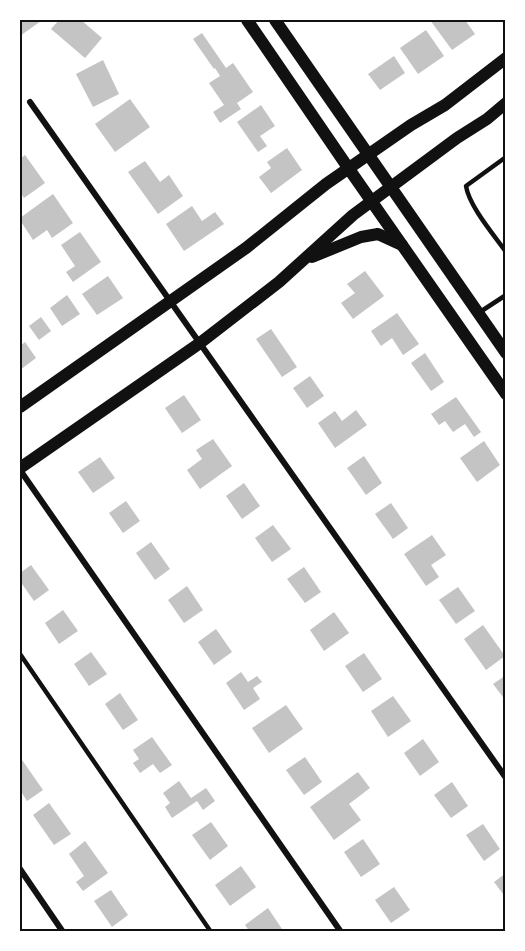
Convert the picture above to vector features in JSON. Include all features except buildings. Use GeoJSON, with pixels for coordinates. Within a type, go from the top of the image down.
{"type":"FeatureCollection","features":[{"type":"Feature","properties":{"kind":"main road"},"geometry":{"type":"LineString","coordinates":[[247,20],[506,394]]}},
{"type":"Feature","properties":{"kind":"main road"},"geometry":{"type":"LineString","coordinates":[[275,20],[506,353]]}},
{"type":"Feature","properties":{"kind":"main road"},"geometry":{"type":"LineString","coordinates":[[20,408],[246,248],[326,184],[411,125],[445,105],[506,58]]}},
{"type":"Feature","properties":{"kind":"main road"},"geometry":{"type":"LineString","coordinates":[[20,469],[200,343],[279,282],[353,215],[506,103]]}},
{"type":"Feature","properties":{"kind":"main road"},"geometry":{"type":"LineString","coordinates":[[302,261],[362,237],[378,234],[403,246]]}},
{"type":"Feature","properties":{"kind":"street"},"geometry":{"type":"LineString","coordinates":[[30,102],[506,778]]}},
{"type":"Feature","properties":{"kind":"street"},"geometry":{"type":"LineString","coordinates":[[20,469],[341,932]]}},
{"type":"Feature","properties":{"kind":"street"},"geometry":{"type":"LineString","coordinates":[[20,869],[63,932]]}},
{"type":"Feature","properties":{"kind":"lane"},"geometry":{"type":"LineString","coordinates":[[506,157],[466,186],[472,204],[506,252]]}},
{"type":"Feature","properties":{"kind":"lane"},"geometry":{"type":"LineString","coordinates":[[478,314],[506,295]]}},
{"type":"Feature","properties":{"kind":"lane"},"geometry":{"type":"LineString","coordinates":[[20,654],[211,932]]}}]}
